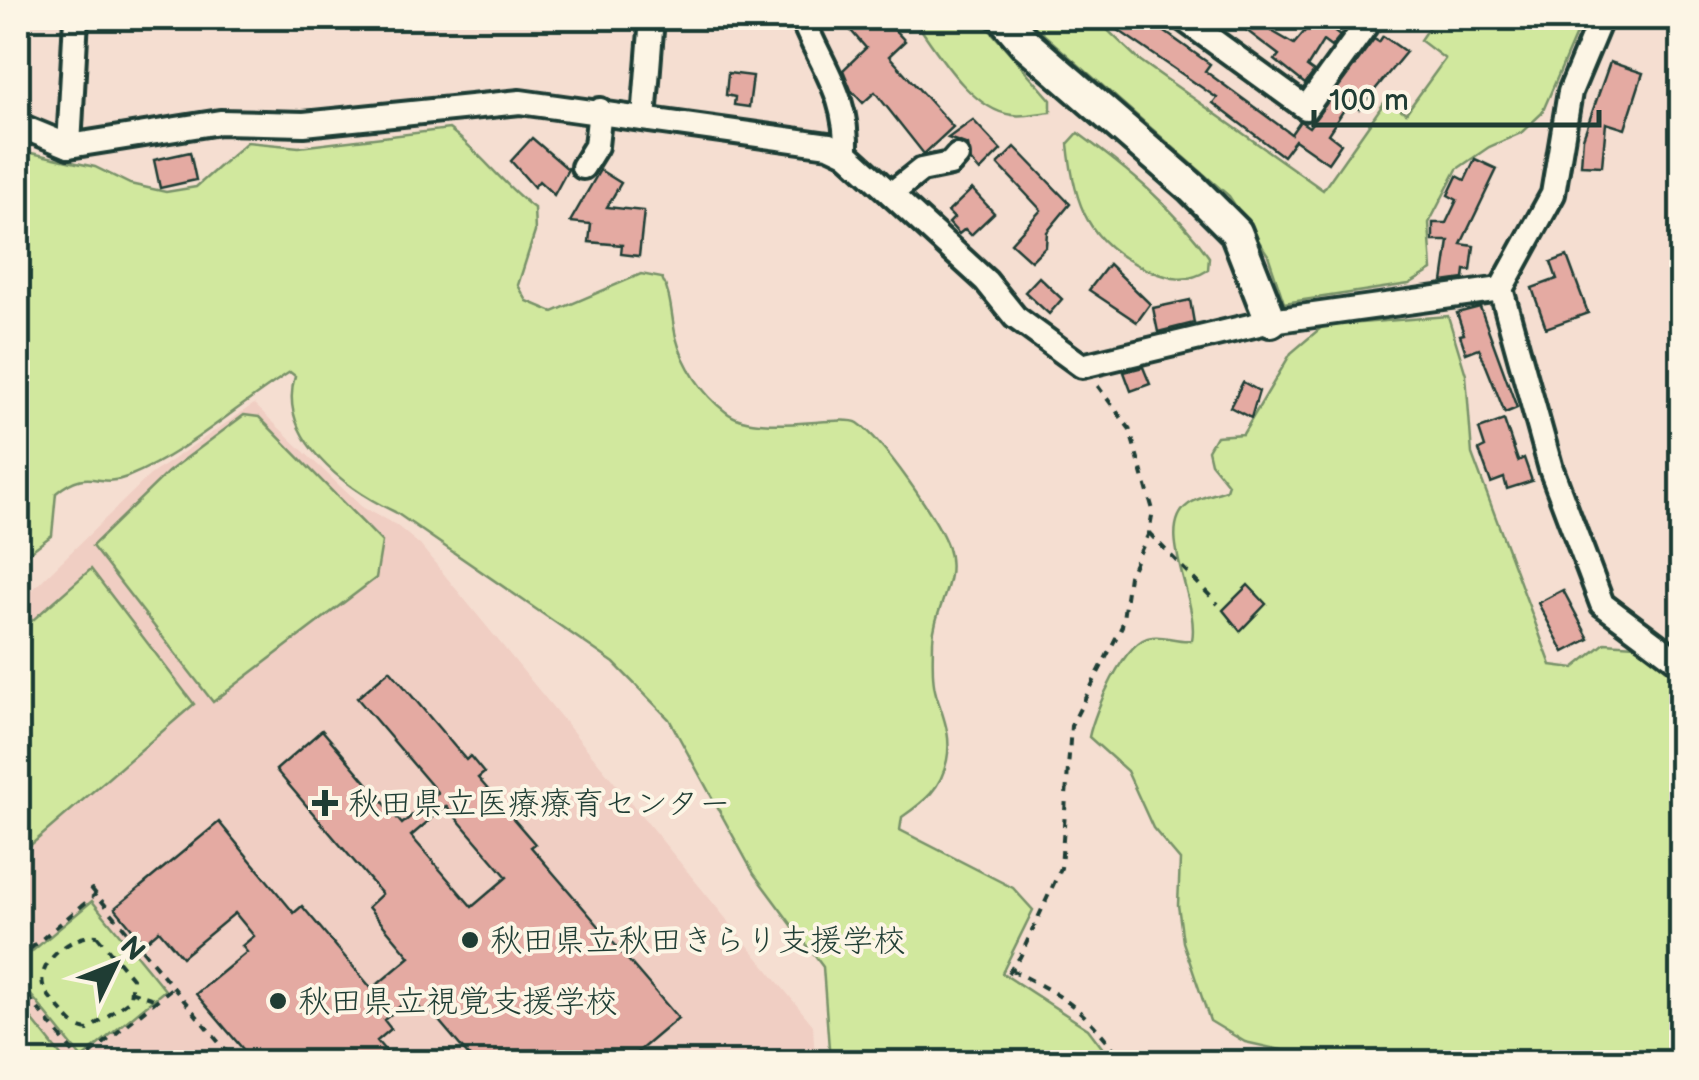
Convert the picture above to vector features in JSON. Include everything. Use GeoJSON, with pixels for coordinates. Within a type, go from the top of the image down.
{"type":"FeatureCollection","features":[{"type":"Feature","properties":{"kind":"street"},"geometry":{"type":"LineString","coordinates":[[69,146],[76,18]]}},
{"type":"Feature","properties":{"kind":"street"},"geometry":{"type":"LineString","coordinates":[[644,119],[652,18]]}},
{"type":"Feature","properties":{"kind":"street"},"geometry":{"type":"LineString","coordinates":[[802,18],[830,68],[847,122],[846,153]]}},
{"type":"Feature","properties":{"kind":"street"},"geometry":{"type":"LineString","coordinates":[[1004,18],[1026,44],[1192,188],[1236,232],[1271,321]]}},
{"type":"Feature","properties":{"kind":"street"},"geometry":{"type":"LineString","coordinates":[[1182,18],[1306,108],[1371,18]]}},
{"type":"Feature","properties":{"kind":"street"},"geometry":{"type":"LineString","coordinates":[[1602,18],[1570,92],[1552,194],[1501,289],[1551,469],[1602,604],[1682,664]]}},
{"type":"Feature","properties":{"kind":"street"},"geometry":{"type":"LineString","coordinates":[[18,125],[69,146],[244,120],[304,124],[520,102],[600,110],[829,145],[846,153],[986,281],[1015,317],[1082,366],[1271,321],[1501,289]]}},
{"type":"Feature","properties":{"kind":"street"},"geometry":{"type":"LineString","coordinates":[[583,167],[596,146],[600,110]]}},
{"type":"Feature","properties":{"kind":"street"},"geometry":{"type":"LineString","coordinates":[[891,194],[921,170],[950,164],[958,156]]}},
{"type":"Feature","properties":{"kind":"path"},"geometry":{"type":"LineString","coordinates":[[1082,366],[1129,428],[1149,486],[1152,510],[1149,533],[1129,576],[1122,626],[1071,726],[1061,868],[1010,972],[1059,993],[1088,1015],[1124,1062]]}},
{"type":"Feature","properties":{"kind":"path"},"geometry":{"type":"LineString","coordinates":[[1149,533],[1218,604]]}},
{"type":"Feature","properties":{"kind":"path"},"geometry":{"type":"LineString","coordinates":[[91,888],[235,1062]]}},
{"type":"Feature","properties":{"kind":"path"},"geometry":{"type":"LineString","coordinates":[[18,959],[96,894]]}},
{"type":"Feature","properties":{"kind":"path"},"geometry":{"type":"LineString","coordinates":[[97,936],[132,978],[130,991],[130,1000],[88,1030],[72,1023],[46,990],[46,964],[78,937],[97,936]]}},
{"type":"Feature","properties":{"kind":"path"},"geometry":{"type":"LineString","coordinates":[[114,956],[134,940]]}},
{"type":"Feature","properties":{"kind":"path"},"geometry":{"type":"LineString","coordinates":[[18,984],[81,1062],[173,987]]}},
{"type":"Feature","properties":{"kind":"path"},"geometry":{"type":"LineString","coordinates":[[130,991],[156,1000]]}},
{"type":"Feature","properties":{"kind":"shaded area","name":"秋田県立医療療育センター"},"geometry":{"type":"Polygon","coordinates":[[[254,404],[362,507],[396,525],[420,545],[813,1025],[815,1062],[66,1062],[18,1002],[18,604],[150,475],[254,404]]]}},
{"type":"Feature","properties":{"kind":"green space"},"geometry":{"type":"Polygon","coordinates":[[[913,18],[979,18],[1051,100],[1051,112],[1012,115],[982,102],[955,76],[913,18]]]}},
{"type":"Feature","properties":{"kind":"green space"},"geometry":{"type":"Polygon","coordinates":[[[1025,18],[1095,18],[1138,59],[1323,190],[1386,100],[1406,113],[1445,59],[1420,40],[1435,18],[1583,18],[1542,113],[1521,133],[1489,147],[1457,169],[1429,223],[1432,270],[1409,284],[1284,303],[1268,255],[1229,196],[1025,18]]]}},
{"type":"Feature","properties":{"kind":"green space"},"geometry":{"type":"Polygon","coordinates":[[[449,129],[534,208],[535,232],[518,285],[527,301],[553,312],[641,274],[662,278],[676,337],[689,369],[726,412],[757,423],[858,423],[908,480],[941,533],[950,558],[949,582],[934,628],[933,661],[934,688],[946,726],[948,751],[936,787],[902,817],[900,830],[1013,888],[1033,910],[1002,973],[1088,1029],[1113,1062],[830,1062],[823,967],[754,874],[669,719],[614,663],[337,475],[305,440],[296,420],[292,398],[295,376],[290,372],[149,467],[117,480],[77,480],[56,493],[52,535],[18,561],[18,150],[95,167],[130,184],[166,192],[196,187],[247,142],[299,147],[449,129]]]}},
{"type":"Feature","properties":{"kind":"green space"},"geometry":{"type":"Polygon","coordinates":[[[1078,133],[1165,205],[1209,257],[1208,270],[1185,279],[1164,276],[1128,260],[1098,235],[1080,204],[1071,166],[1068,144],[1078,133]]]}},
{"type":"Feature","properties":{"kind":"green space"},"geometry":{"type":"Polygon","coordinates":[[[1448,316],[1466,375],[1472,454],[1551,665],[1574,668],[1605,643],[1635,645],[1681,674],[1681,1062],[1307,1062],[1290,1052],[1245,1042],[1210,1021],[1183,942],[1178,905],[1180,860],[1153,828],[1127,771],[1089,737],[1104,695],[1131,650],[1152,637],[1192,640],[1193,624],[1175,530],[1179,515],[1189,504],[1226,490],[1228,484],[1211,463],[1208,450],[1216,436],[1243,434],[1291,353],[1323,326],[1448,316]]]}},
{"type":"Feature","properties":{"kind":"green space"},"geometry":{"type":"Polygon","coordinates":[[[244,415],[259,417],[382,542],[376,578],[213,702],[92,546],[168,472],[244,415]]]}},
{"type":"Feature","properties":{"kind":"green space"},"geometry":{"type":"Polygon","coordinates":[[[91,569],[194,704],[18,856],[18,633],[91,569]]]}},
{"type":"Feature","properties":{"kind":"green space"},"geometry":{"type":"Polygon","coordinates":[[[92,901],[165,990],[82,1058],[18,979],[18,963],[92,901]]]}},
{"type":"Feature","properties":{"kind":"green space"},"geometry":{"type":"Polygon","coordinates":[[[18,1002],[66,1062],[18,1062],[18,1002]]]}},
{"type":"Feature","properties":{"kind":"building"},"geometry":{"type":"Polygon","coordinates":[[[852,18],[903,18],[892,27],[905,41],[889,56],[953,127],[924,154],[875,92],[863,103],[851,90],[843,70],[866,48],[845,24],[852,18]]]}},
{"type":"Feature","properties":{"kind":"building"},"geometry":{"type":"Polygon","coordinates":[[[1126,18],[1140,18],[1165,32],[1210,64],[1205,71],[1291,134],[1300,121],[1309,127],[1374,39],[1379,42],[1383,36],[1406,52],[1359,109],[1349,102],[1328,134],[1341,144],[1328,163],[1295,140],[1283,156],[1213,103],[1217,98],[1118,30],[1126,18]]]}},
{"type":"Feature","properties":{"kind":"building"},"geometry":{"type":"Polygon","coordinates":[[[1249,18],[1294,44],[1316,18],[1340,36],[1331,47],[1323,41],[1307,67],[1314,72],[1305,84],[1275,60],[1279,55],[1242,27],[1249,18]]]}},
{"type":"Feature","properties":{"kind":"building"},"geometry":{"type":"Polygon","coordinates":[[[1610,62],[1643,73],[1625,129],[1606,123],[1602,166],[1581,165],[1583,138],[1610,62]]]}},
{"type":"Feature","properties":{"kind":"building"},"geometry":{"type":"Polygon","coordinates":[[[728,73],[753,76],[749,107],[734,105],[735,97],[726,95],[728,73]]]}},
{"type":"Feature","properties":{"kind":"building"},"geometry":{"type":"Polygon","coordinates":[[[973,120],[1001,150],[980,171],[971,161],[968,145],[948,138],[973,120]]]}},
{"type":"Feature","properties":{"kind":"building"},"geometry":{"type":"Polygon","coordinates":[[[532,138],[568,169],[554,195],[539,181],[534,187],[511,161],[532,138]]]}},
{"type":"Feature","properties":{"kind":"building"},"geometry":{"type":"Polygon","coordinates":[[[1015,147],[1070,204],[1047,232],[1046,246],[1031,261],[1011,243],[1041,210],[998,164],[1015,147]]]}},
{"type":"Feature","properties":{"kind":"building"},"geometry":{"type":"Polygon","coordinates":[[[190,152],[196,180],[160,188],[154,160],[190,152]]]}},
{"type":"Feature","properties":{"kind":"building"},"geometry":{"type":"Polygon","coordinates":[[[1475,159],[1497,169],[1461,244],[1474,246],[1471,271],[1465,270],[1464,279],[1443,282],[1449,241],[1433,241],[1433,223],[1446,223],[1457,200],[1448,195],[1457,176],[1465,180],[1475,159]]]}},
{"type":"Feature","properties":{"kind":"building"},"geometry":{"type":"Polygon","coordinates":[[[600,170],[621,183],[607,207],[644,211],[639,256],[621,254],[622,245],[589,242],[591,224],[570,222],[600,170]]]}},
{"type":"Feature","properties":{"kind":"building"},"geometry":{"type":"Polygon","coordinates":[[[972,189],[994,213],[971,235],[965,229],[959,234],[949,223],[954,218],[948,212],[972,189]]]}},
{"type":"Feature","properties":{"kind":"building"},"geometry":{"type":"Polygon","coordinates":[[[1567,256],[1588,313],[1546,328],[1532,288],[1557,279],[1551,262],[1567,256]]]}},
{"type":"Feature","properties":{"kind":"building"},"geometry":{"type":"Polygon","coordinates":[[[1109,264],[1150,304],[1137,322],[1089,290],[1109,264]]]}},
{"type":"Feature","properties":{"kind":"building"},"geometry":{"type":"Polygon","coordinates":[[[1039,277],[1062,299],[1049,314],[1025,292],[1039,277]]]}},
{"type":"Feature","properties":{"kind":"building"},"geometry":{"type":"Polygon","coordinates":[[[1190,300],[1194,323],[1158,332],[1153,308],[1190,300]]]}},
{"type":"Feature","properties":{"kind":"building"},"geometry":{"type":"Polygon","coordinates":[[[1480,307],[1517,408],[1505,413],[1479,348],[1466,353],[1460,335],[1464,334],[1457,313],[1480,307]]]}},
{"type":"Feature","properties":{"kind":"building"},"geometry":{"type":"Polygon","coordinates":[[[1143,367],[1150,384],[1131,391],[1124,372],[1143,367]]]}},
{"type":"Feature","properties":{"kind":"building"},"geometry":{"type":"Polygon","coordinates":[[[1243,382],[1259,391],[1251,418],[1230,407],[1243,382]]]}},
{"type":"Feature","properties":{"kind":"building"},"geometry":{"type":"Polygon","coordinates":[[[1504,420],[1518,461],[1524,458],[1532,481],[1507,489],[1504,478],[1491,483],[1479,450],[1485,447],[1479,429],[1504,420]]]}},
{"type":"Feature","properties":{"kind":"building"},"geometry":{"type":"Polygon","coordinates":[[[1248,585],[1266,604],[1240,631],[1223,610],[1248,585]]]}},
{"type":"Feature","properties":{"kind":"building"},"geometry":{"type":"Polygon","coordinates":[[[1563,590],[1589,639],[1564,652],[1538,603],[1563,590]]]}},
{"type":"Feature","properties":{"kind":"building"},"geometry":{"type":"Polygon","coordinates":[[[390,670],[466,760],[470,756],[484,773],[478,778],[535,844],[531,847],[678,1018],[626,1062],[474,1062],[428,1008],[423,1012],[411,997],[384,1020],[391,1029],[377,1041],[395,1062],[254,1062],[196,994],[247,952],[242,946],[254,936],[235,913],[182,957],[159,930],[144,943],[115,908],[219,822],[294,913],[302,906],[372,989],[410,957],[368,907],[382,894],[276,770],[322,730],[402,824],[438,793],[357,698],[390,670]],[[446,806],[411,836],[472,907],[507,877],[446,806]]]}},
{"type":"Feature","properties":{"kind":"place","name":"秋田県立医療療育センター"},"geometry":{"type":"Point","coordinates":[325,803]}},
{"type":"Feature","properties":{"kind":"place","name":"秋田県立秋田きらり支援学校"},"geometry":{"type":"Point","coordinates":[470,940]}},
{"type":"Feature","properties":{"kind":"place","name":"秋田県立視覚支援学校"},"geometry":{"type":"Point","coordinates":[278,1001]}}]}
